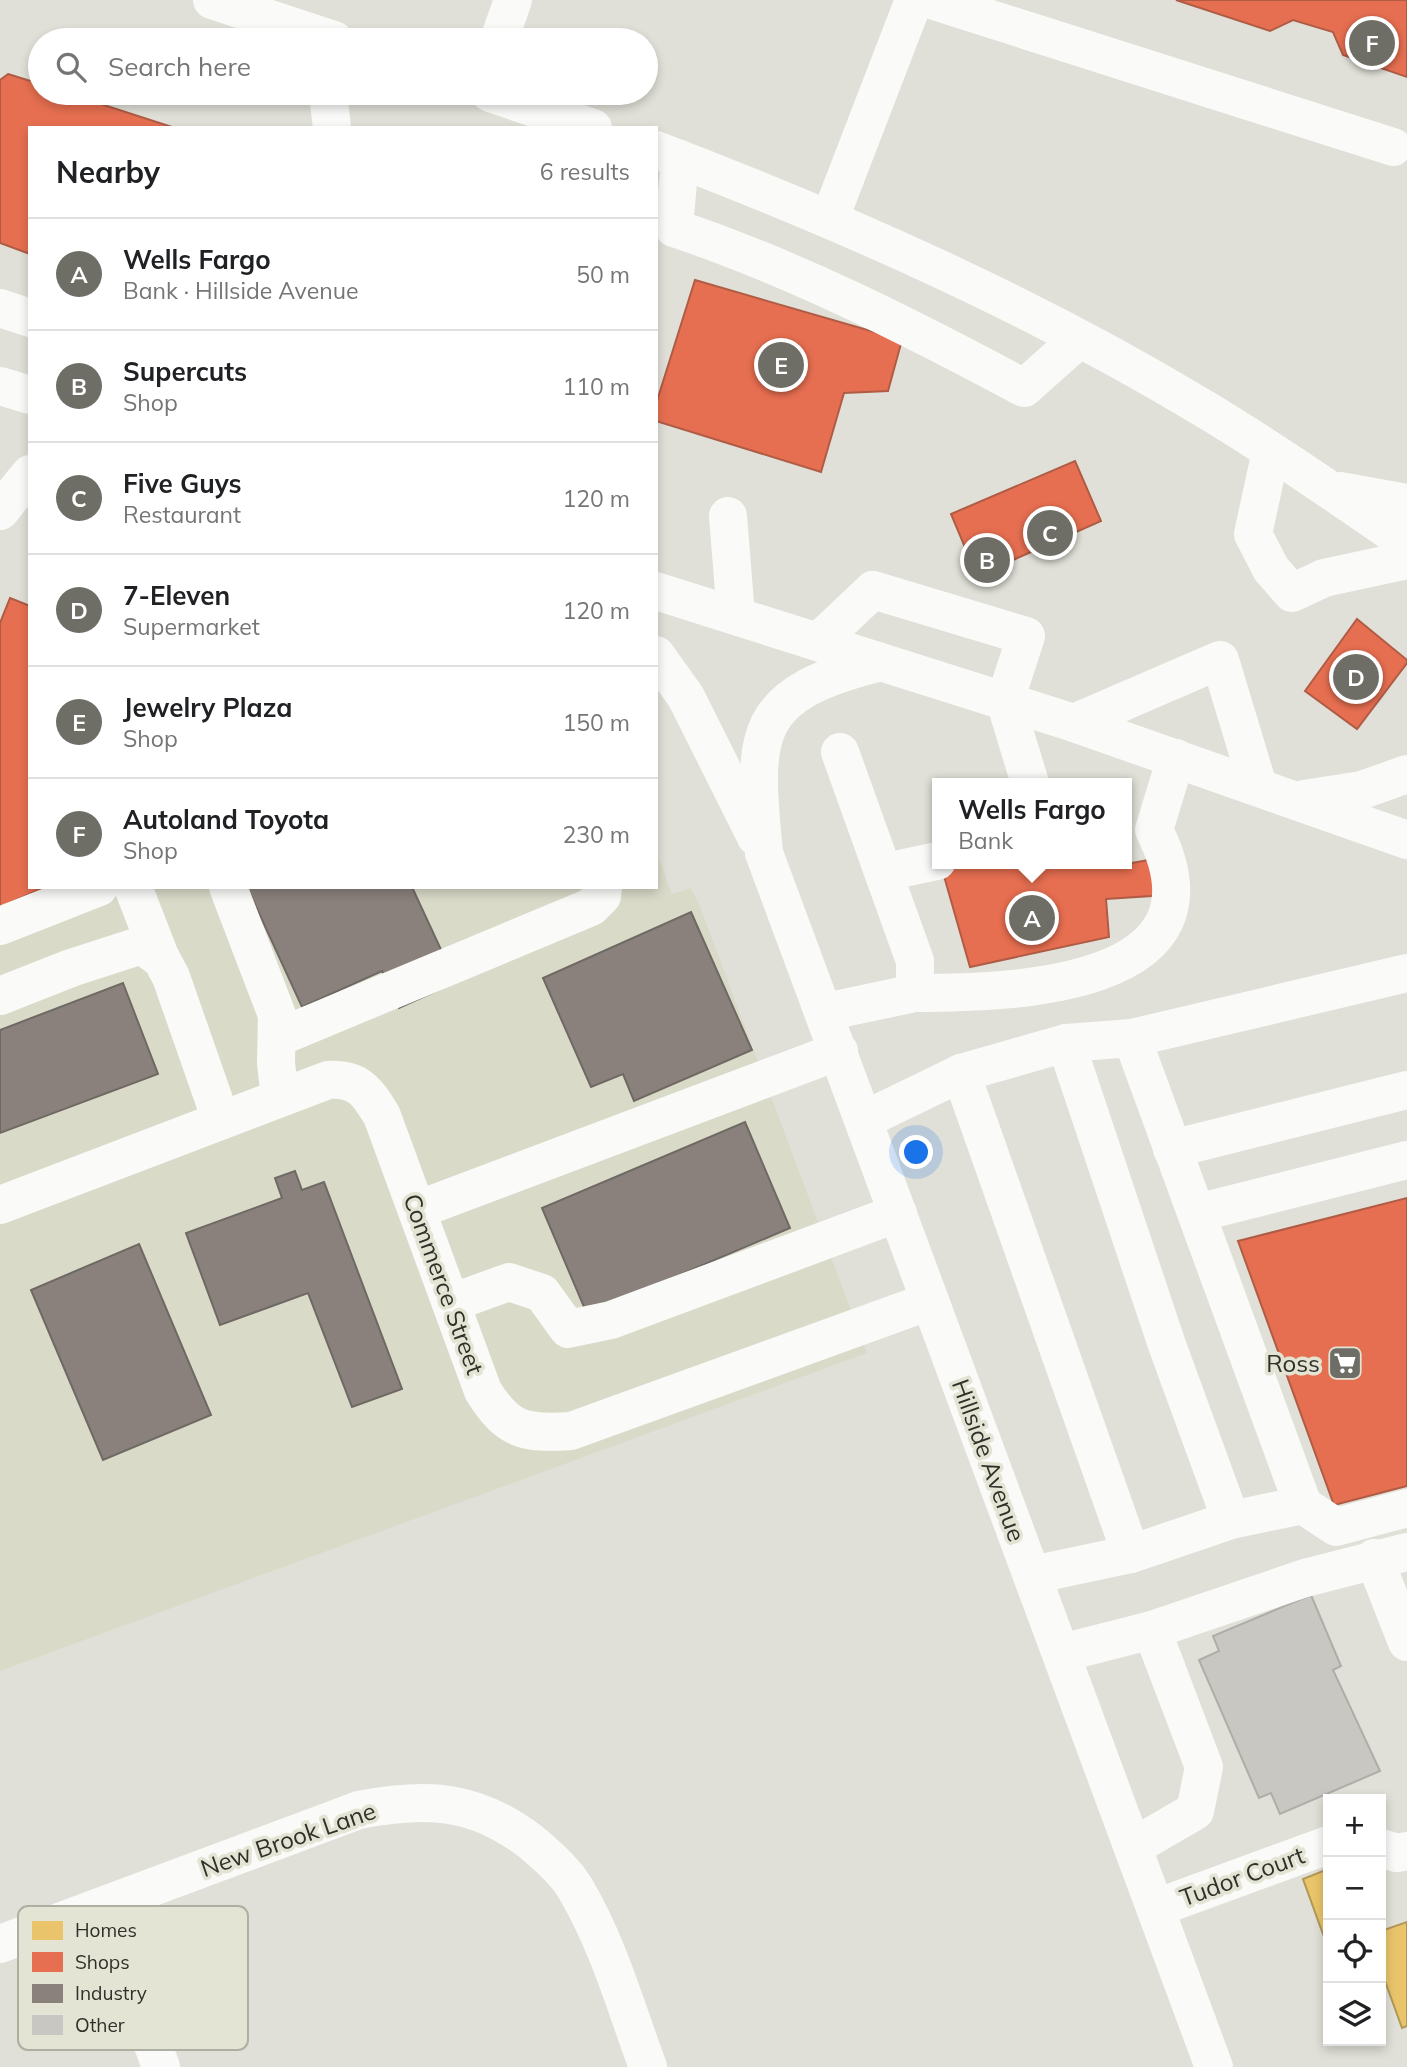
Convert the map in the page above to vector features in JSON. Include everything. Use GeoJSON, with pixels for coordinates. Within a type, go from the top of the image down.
{"type":"FeatureCollection","features":[{"type":"Feature","properties":{"kind":"main road"},"geometry":{"type":"LineString","coordinates":[[212,0],[292,28]]}},
{"type":"Feature","properties":{"kind":"main road"},"geometry":{"type":"LineString","coordinates":[[503,28],[513,0]]}},
{"type":"Feature","properties":{"kind":"main road"},"geometry":{"type":"LineString","coordinates":[[830,218],[914,0]]}},
{"type":"Feature","properties":{"kind":"main road"},"geometry":{"type":"LineString","coordinates":[[931,0],[1393,147]]}},
{"type":"Feature","properties":{"kind":"main road"},"geometry":{"type":"LineString","coordinates":[[329,105],[332,126]]}},
{"type":"Feature","properties":{"kind":"main road"},"geometry":{"type":"LineString","coordinates":[[525,105],[587,126]]}},
{"type":"Feature","properties":{"kind":"main road"},"geometry":{"type":"LineString","coordinates":[[1079,339],[1024,387],[894,319],[815,282],[674,228],[668,154],[830,218],[961,279],[1079,339],[1202,407],[1407,543]]}},
{"type":"Feature","properties":{"kind":"main road"},"geometry":{"type":"LineString","coordinates":[[0,309],[28,317]]}},
{"type":"Feature","properties":{"kind":"main road"},"geometry":{"type":"LineString","coordinates":[[0,386],[28,395]]}},
{"type":"Feature","properties":{"kind":"main road"},"geometry":{"type":"LineString","coordinates":[[1271,451],[1253,534],[1271,569],[1292,593],[1324,578],[1407,561]]}},
{"type":"Feature","properties":{"kind":"main road"},"geometry":{"type":"LineString","coordinates":[[0,510],[28,476]]}},
{"type":"Feature","properties":{"kind":"main road"},"geometry":{"type":"LineString","coordinates":[[1328,489],[1407,503]]}},
{"type":"Feature","properties":{"kind":"main road"},"geometry":{"type":"LineString","coordinates":[[0,516],[28,523]]}},
{"type":"Feature","properties":{"kind":"main road"},"geometry":{"type":"LineString","coordinates":[[728,516],[736,616]]}},
{"type":"Feature","properties":{"kind":"main road"},"geometry":{"type":"LineString","coordinates":[[818,642],[873,590],[1026,636],[1005,701],[1028,778]]}},
{"type":"Feature","properties":{"kind":"main road"},"geometry":{"type":"LineString","coordinates":[[658,592],[1074,723],[1407,840]]}},
{"type":"Feature","properties":{"kind":"main road"},"geometry":{"type":"LineString","coordinates":[[658,658],[686,697],[764,853]]}},
{"type":"Feature","properties":{"kind":"main road"},"geometry":{"type":"LineString","coordinates":[[1074,723],[1220,660],[1258,786]]}},
{"type":"Feature","properties":{"kind":"main road"},"geometry":{"type":"LineString","coordinates":[[764,853],[757,776],[758,756],[771,721],[792,696],[817,681],[881,662]]}},
{"type":"Feature","properties":{"kind":"main road"},"geometry":{"type":"LineString","coordinates":[[840,752],[915,961],[915,993]]}},
{"type":"Feature","properties":{"kind":"main road"},"geometry":{"type":"LineString","coordinates":[[825,1012],[915,993],[982,993],[1091,975],[1138,955],[1163,927],[1173,904],[1168,857],[1140,831],[1176,758]]}},
{"type":"Feature","properties":{"kind":"main road"},"geometry":{"type":"LineString","coordinates":[[1298,800],[1362,790],[1407,774]]}},
{"type":"Feature","properties":{"kind":"main road","name":"Hillside Avenue"},"geometry":{"type":"LineString","coordinates":[[764,853],[1214,2067]]}},
{"type":"Feature","properties":{"kind":"main road"},"geometry":{"type":"LineString","coordinates":[[885,872],[932,862]]}},
{"type":"Feature","properties":{"kind":"main road"},"geometry":{"type":"LineString","coordinates":[[0,926],[94,889]]}},
{"type":"Feature","properties":{"kind":"main road"},"geometry":{"type":"LineString","coordinates":[[134,889],[161,959],[171,977],[221,1121]]}},
{"type":"Feature","properties":{"kind":"main road"},"geometry":{"type":"LineString","coordinates":[[229,889],[277,1015],[280,1098]]}},
{"type":"Feature","properties":{"kind":"main road"},"geometry":{"type":"LineString","coordinates":[[276,1038],[591,907],[602,895],[603,889]]}},
{"type":"Feature","properties":{"kind":"main road"},"geometry":{"type":"LineString","coordinates":[[0,996],[142,945],[161,959]]}},
{"type":"Feature","properties":{"kind":"main road"},"geometry":{"type":"LineString","coordinates":[[864,1120],[961,1073],[1066,1043],[1132,1038],[1407,973]]}},
{"type":"Feature","properties":{"kind":"main road"},"geometry":{"type":"LineString","coordinates":[[1132,1038],[1303,1505],[1336,1527],[1407,1508]]}},
{"type":"Feature","properties":{"kind":"main road"},"geometry":{"type":"LineString","coordinates":[[1066,1043],[1167,1345],[1231,1520]]}},
{"type":"Feature","properties":{"kind":"main road"},"geometry":{"type":"LineString","coordinates":[[417,1210],[839,1051]]}},
{"type":"Feature","properties":{"kind":"main road"},"geometry":{"type":"LineString","coordinates":[[961,1073],[1131,1554]]}},
{"type":"Feature","properties":{"kind":"main road","name":"Commerce Street"},"geometry":{"type":"LineString","coordinates":[[0,1205],[328,1080],[346,1079],[360,1086],[382,1116],[483,1391],[498,1414],[519,1428],[542,1433],[570,1431],[930,1301]]}},
{"type":"Feature","properties":{"kind":"main road"},"geometry":{"type":"LineString","coordinates":[[1172,1149],[1407,1090]]}},
{"type":"Feature","properties":{"kind":"main road"},"geometry":{"type":"LineString","coordinates":[[1197,1213],[1407,1160]]}},
{"type":"Feature","properties":{"kind":"main road"},"geometry":{"type":"LineString","coordinates":[[451,1303],[509,1282],[542,1293],[568,1329],[611,1320],[898,1213]]}},
{"type":"Feature","properties":{"kind":"main road"},"geometry":{"type":"LineString","coordinates":[[1032,1575],[1131,1554],[1231,1520],[1303,1505]]}},
{"type":"Feature","properties":{"kind":"main road"},"geometry":{"type":"LineString","coordinates":[[1062,1653],[1152,1630],[1305,1578],[1391,1555],[1407,1642]]}},
{"type":"Feature","properties":{"kind":"main road"},"geometry":{"type":"LineString","coordinates":[[1133,1847],[1195,1811],[1204,1767],[1152,1630]]}},
{"type":"Feature","properties":{"kind":"main road","name":"New Brook Lane"},"geometry":{"type":"LineString","coordinates":[[105,1906],[359,1810],[403,1801],[440,1802],[476,1809],[509,1825],[536,1846],[574,1886],[594,1925],[648,2067]]}},
{"type":"Feature","properties":{"kind":"main road","name":"Tudor Court"},"geometry":{"type":"LineString","coordinates":[[1156,1908],[1323,1847]]}},
{"type":"Feature","properties":{"kind":"main road"},"geometry":{"type":"LineString","coordinates":[[1386,1850],[1397,1853],[1407,1851]]}},
{"type":"Feature","properties":{"kind":"main road","name":"New Brook Lane"},"geometry":{"type":"LineString","coordinates":[[0,1944],[18,1937]]}},
{"type":"Feature","properties":{"kind":"main road"},"geometry":{"type":"LineString","coordinates":[[155,2050],[161,2067]]}},
{"type":"Feature","properties":{"kind":"shaded area"},"geometry":{"type":"Polygon","coordinates":[[[658,856],[672,894],[691,888],[699,904],[867,1353],[0,1671],[0,933],[129,889],[658,889],[658,856]]]}},
{"type":"Feature","properties":{"kind":"building: Homes"},"geometry":{"type":"Polygon","coordinates":[[[1323,1871],[1323,1934],[1303,1879],[1323,1871]]]}},
{"type":"Feature","properties":{"kind":"building: Homes"},"geometry":{"type":"Polygon","coordinates":[[[1407,1922],[1407,2026],[1402,2028],[1386,1984],[1386,1929],[1407,1922]]]}},
{"type":"Feature","properties":{"kind":"building: Shops"},"geometry":{"type":"Polygon","coordinates":[[[1176,0],[1407,0],[1407,77],[1343,55],[1333,32],[1293,20],[1270,31],[1176,0]]]}},
{"type":"Feature","properties":{"kind":"building: Shops"},"geometry":{"type":"Polygon","coordinates":[[[8,74],[28,80],[28,105],[104,105],[169,126],[28,126],[28,253],[0,243],[0,80],[8,74]]]}},
{"type":"Feature","properties":{"kind":"building: Shops"},"geometry":{"type":"Polygon","coordinates":[[[695,280],[902,340],[888,391],[844,393],[821,472],[658,422],[658,398],[695,280]]]}},
{"type":"Feature","properties":{"kind":"building: Shops"},"geometry":{"type":"Polygon","coordinates":[[[1075,461],[1101,521],[977,576],[951,514],[1075,461]]]}},
{"type":"Feature","properties":{"kind":"building: Shops"},"geometry":{"type":"Polygon","coordinates":[[[10,598],[28,605],[28,889],[40,889],[0,907],[0,623],[10,598]]]}},
{"type":"Feature","properties":{"kind":"building: Shops"},"geometry":{"type":"Polygon","coordinates":[[[1357,619],[1407,660],[1407,663],[1357,729],[1305,691],[1357,619]]]}},
{"type":"Feature","properties":{"kind":"building: Shops"},"geometry":{"type":"Polygon","coordinates":[[[1160,858],[1167,895],[1106,899],[1109,937],[970,967],[942,869],[1132,869],[1132,863],[1160,858]]]}},
{"type":"Feature","properties":{"kind":"building: Shops","name":"Ross"},"geometry":{"type":"Polygon","coordinates":[[[1407,1198],[1407,1486],[1334,1505],[1238,1241],[1407,1198]]]}},
{"type":"Feature","properties":{"kind":"building: Industry"},"geometry":{"type":"Polygon","coordinates":[[[248,889],[413,889],[456,982],[399,1008],[382,971],[302,1007],[248,889]]]}},
{"type":"Feature","properties":{"kind":"building: Industry"},"geometry":{"type":"Polygon","coordinates":[[[691,912],[752,1050],[634,1101],[623,1074],[591,1087],[543,978],[691,912]]]}},
{"type":"Feature","properties":{"kind":"building: Industry"},"geometry":{"type":"Polygon","coordinates":[[[123,983],[158,1074],[0,1133],[0,1030],[123,983]]]}},
{"type":"Feature","properties":{"kind":"building: Industry"},"geometry":{"type":"Polygon","coordinates":[[[745,1122],[790,1228],[587,1314],[542,1208],[745,1122]]]}},
{"type":"Feature","properties":{"kind":"building: Industry"},"geometry":{"type":"Polygon","coordinates":[[[295,1171],[302,1190],[324,1182],[402,1389],[352,1407],[308,1293],[220,1325],[186,1233],[282,1198],[275,1178],[295,1171]]]}},
{"type":"Feature","properties":{"kind":"building: Industry"},"geometry":{"type":"Polygon","coordinates":[[[139,1244],[211,1415],[103,1460],[31,1290],[139,1244]]]}},
{"type":"Feature","properties":{"kind":"building: Other"},"geometry":{"type":"Polygon","coordinates":[[[1311,1595],[1341,1666],[1333,1670],[1380,1771],[1280,1814],[1271,1793],[1259,1798],[1199,1660],[1219,1651],[1213,1636],[1311,1595]]]}},
{"type":"Feature","properties":{"kind":"place","name":"Autoland Toyota"},"geometry":{"type":"Point","coordinates":[1372,43]}},
{"type":"Feature","properties":{"kind":"place","name":"Jewelry Plaza"},"geometry":{"type":"Point","coordinates":[781,365]}},
{"type":"Feature","properties":{"kind":"place","name":"Five Guys"},"geometry":{"type":"Point","coordinates":[1050,533]}},
{"type":"Feature","properties":{"kind":"place","name":"Supercuts"},"geometry":{"type":"Point","coordinates":[987,560]}},
{"type":"Feature","properties":{"kind":"place","name":"7-Eleven"},"geometry":{"type":"Point","coordinates":[1356,677]}},
{"type":"Feature","properties":{"kind":"place","name":"Wells Fargo"},"geometry":{"type":"Point","coordinates":[1032,918]}},
{"type":"Feature","properties":{"kind":"place","name":"Ross"},"geometry":{"type":"Point","coordinates":[1345,1363]}}]}
